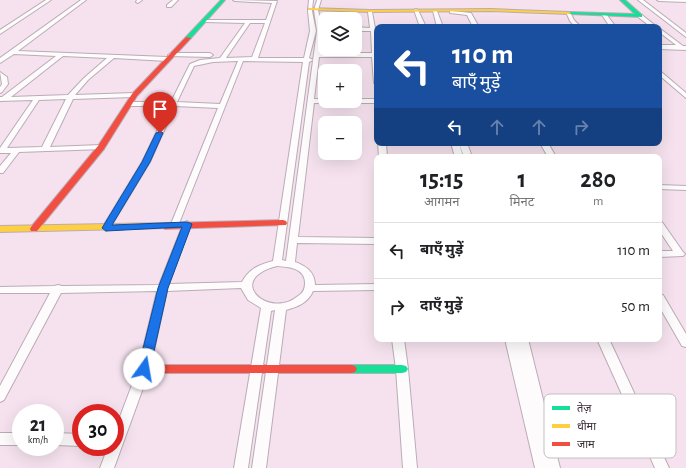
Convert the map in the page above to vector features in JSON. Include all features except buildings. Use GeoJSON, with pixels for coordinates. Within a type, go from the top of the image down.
{"type":"FeatureCollection","features":[{"type":"Feature","properties":{"kind":"street"},"geometry":{"type":"LineString","coordinates":[[0,32],[50,0]]}},
{"type":"Feature","properties":{"kind":"street"},"geometry":{"type":"LineString","coordinates":[[0,61],[84,0]]}},
{"type":"Feature","properties":{"kind":"street"},"geometry":{"type":"LineString","coordinates":[[169,6],[176,0]]}},
{"type":"Feature","properties":{"kind":"street"},"geometry":{"type":"LineString","coordinates":[[34,229],[101,147],[134,95],[223,0]]}},
{"type":"Feature","properties":{"kind":"street"},"geometry":{"type":"LineString","coordinates":[[235,0],[275,2],[254,60]]}},
{"type":"Feature","properties":{"kind":"street"},"geometry":{"type":"LineString","coordinates":[[622,0],[650,24]]}},
{"type":"Feature","properties":{"kind":"street"},"geometry":{"type":"LineString","coordinates":[[640,0],[686,35]]}},
{"type":"Feature","properties":{"kind":"street"},"geometry":{"type":"LineString","coordinates":[[659,0],[686,1]]}},
{"type":"Feature","properties":{"kind":"street"},"geometry":{"type":"LineString","coordinates":[[314,6],[370,12],[491,10],[604,16],[640,16]]}},
{"type":"Feature","properties":{"kind":"street"},"geometry":{"type":"LineString","coordinates":[[314,6],[370,11],[435,11],[467,13],[470,14],[475,24]]}},
{"type":"Feature","properties":{"kind":"street"},"geometry":{"type":"LineString","coordinates":[[314,6],[318,18]]}},
{"type":"Feature","properties":{"kind":"street"},"geometry":{"type":"LineString","coordinates":[[277,263],[306,60],[313,31],[314,6]]}},
{"type":"Feature","properties":{"kind":"street"},"geometry":{"type":"LineString","coordinates":[[420,11],[422,24]]}},
{"type":"Feature","properties":{"kind":"street"},"geometry":{"type":"LineString","coordinates":[[420,11],[426,24]]}},
{"type":"Feature","properties":{"kind":"street"},"geometry":{"type":"LineString","coordinates":[[435,11],[439,24]]}},
{"type":"Feature","properties":{"kind":"street"},"geometry":{"type":"LineString","coordinates":[[370,12],[374,26]]}},
{"type":"Feature","properties":{"kind":"street"},"geometry":{"type":"LineString","coordinates":[[568,13],[575,24]]}},
{"type":"Feature","properties":{"kind":"street"},"geometry":{"type":"LineString","coordinates":[[604,16],[611,24]]}},
{"type":"Feature","properties":{"kind":"street"},"geometry":{"type":"LineString","coordinates":[[204,21],[268,22]]}},
{"type":"Feature","properties":{"kind":"street"},"geometry":{"type":"LineString","coordinates":[[106,228],[146,162],[192,65],[203,60],[224,57],[249,21]]}},
{"type":"Feature","properties":{"kind":"street"},"geometry":{"type":"LineString","coordinates":[[362,29],[374,30]]}},
{"type":"Feature","properties":{"kind":"street"},"geometry":{"type":"LineString","coordinates":[[662,32],[683,47]]}},
{"type":"Feature","properties":{"kind":"street"},"geometry":{"type":"LineString","coordinates":[[662,47],[683,47]]}},
{"type":"Feature","properties":{"kind":"street"},"geometry":{"type":"LineString","coordinates":[[290,264],[318,48]]}},
{"type":"Feature","properties":{"kind":"street"},"geometry":{"type":"LineString","coordinates":[[12,52],[112,57],[224,57],[241,60],[306,60],[316,57],[374,55]]}},
{"type":"Feature","properties":{"kind":"street"},"geometry":{"type":"LineString","coordinates":[[2,99],[62,54]]}},
{"type":"Feature","properties":{"kind":"street"},"geometry":{"type":"LineString","coordinates":[[45,149],[71,96],[86,79],[112,57]]}},
{"type":"Feature","properties":{"kind":"street"},"geometry":{"type":"LineString","coordinates":[[175,224],[241,60]]}},
{"type":"Feature","properties":{"kind":"street"},"geometry":{"type":"LineString","coordinates":[[0,74],[4,77],[5,84],[0,91]]}},
{"type":"Feature","properties":{"kind":"street"},"geometry":{"type":"LineString","coordinates":[[662,75],[686,96]]}},
{"type":"Feature","properties":{"kind":"street"},"geometry":{"type":"LineString","coordinates":[[2,99],[134,95]]}},
{"type":"Feature","properties":{"kind":"street"},"geometry":{"type":"LineString","coordinates":[[1,151],[38,97]]}},
{"type":"Feature","properties":{"kind":"street"},"geometry":{"type":"LineString","coordinates":[[311,101],[318,101]]}},
{"type":"Feature","properties":{"kind":"street"},"geometry":{"type":"LineString","coordinates":[[362,101],[374,101]]}},
{"type":"Feature","properties":{"kind":"street"},"geometry":{"type":"LineString","coordinates":[[129,104],[223,106]]}},
{"type":"Feature","properties":{"kind":"street"},"geometry":{"type":"LineString","coordinates":[[1,151],[101,147]]}},
{"type":"Feature","properties":{"kind":"street"},"geometry":{"type":"LineString","coordinates":[[0,171],[17,150]]}},
{"type":"Feature","properties":{"kind":"street"},"geometry":{"type":"LineString","coordinates":[[662,187],[686,188]]}},
{"type":"Feature","properties":{"kind":"street"},"geometry":{"type":"LineString","coordinates":[[0,229],[106,228],[175,224],[283,224]]}},
{"type":"Feature","properties":{"kind":"street"},"geometry":{"type":"LineString","coordinates":[[124,420],[144,369],[163,288],[187,224]]}},
{"type":"Feature","properties":{"kind":"street"},"geometry":{"type":"LineString","coordinates":[[662,228],[680,254],[662,254]]}},
{"type":"Feature","properties":{"kind":"street"},"geometry":{"type":"LineString","coordinates":[[294,240],[374,241]]}},
{"type":"Feature","properties":{"kind":"street"},"geometry":{"type":"LineString","coordinates":[[277,263],[290,264],[300,267],[308,273],[312,280],[311,288],[307,295],[300,300],[281,307],[267,306],[258,303],[251,298],[247,292],[246,285],[249,278],[256,271],[277,263]]}},
{"type":"Feature","properties":{"kind":"street"},"geometry":{"type":"LineString","coordinates":[[0,290],[58,288],[163,288],[246,285]]}},
{"type":"Feature","properties":{"kind":"street"},"geometry":{"type":"LineString","coordinates":[[311,288],[374,287]]}},
{"type":"Feature","properties":{"kind":"street"},"geometry":{"type":"LineString","coordinates":[[0,396],[58,288]]}},
{"type":"Feature","properties":{"kind":"street"},"geometry":{"type":"LineString","coordinates":[[662,302],[686,343]]}},
{"type":"Feature","properties":{"kind":"street"},"geometry":{"type":"LineString","coordinates":[[242,468],[267,306]]}},
{"type":"Feature","properties":{"kind":"street"},"geometry":{"type":"LineString","coordinates":[[259,468],[281,307]]}},
{"type":"Feature","properties":{"kind":"street"},"geometry":{"type":"LineString","coordinates":[[398,342],[410,468]]}},
{"type":"Feature","properties":{"kind":"street"},"geometry":{"type":"LineString","coordinates":[[512,342],[542,468]]}},
{"type":"Feature","properties":{"kind":"street"},"geometry":{"type":"LineString","coordinates":[[523,342],[544,431]]}},
{"type":"Feature","properties":{"kind":"street"},"geometry":{"type":"LineString","coordinates":[[604,342],[628,394]]}},
{"type":"Feature","properties":{"kind":"street"},"geometry":{"type":"LineString","coordinates":[[144,369],[402,369]]}},
{"type":"Feature","properties":{"kind":"street"},"geometry":{"type":"LineString","coordinates":[[0,439],[12,439]]}},
{"type":"Feature","properties":{"kind":"street"},"geometry":{"type":"LineString","coordinates":[[108,468],[111,456]]}},
{"type":"Feature","properties":{"kind":"street"},"geometry":{"type":"LineString","coordinates":[[551,458],[553,468]]}},
{"type":"Feature","properties":{"kind":"street"},"geometry":{"type":"LineString","coordinates":[[657,458],[662,468]]}},
{"type":"Feature","properties":{"kind":"traffic: fast"},"geometry":{"type":"LineString","coordinates":[[188,38],[223,0]]}},
{"type":"Feature","properties":{"kind":"traffic: fast"},"geometry":{"type":"LineString","coordinates":[[569,13],[640,16],[622,0]]}},
{"type":"Feature","properties":{"kind":"traffic: fast"},"geometry":{"type":"LineString","coordinates":[[351,369],[402,369]]}},
{"type":"Feature","properties":{"kind":"traffic: slow"},"geometry":{"type":"LineString","coordinates":[[310,9],[370,11],[491,10],[569,13]]}},
{"type":"Feature","properties":{"kind":"traffic: slow"},"geometry":{"type":"LineString","coordinates":[[0,229],[165,226]]}},
{"type":"Feature","properties":{"kind":"traffic: jam"},"geometry":{"type":"LineString","coordinates":[[34,229],[101,147],[134,95],[188,38]]}},
{"type":"Feature","properties":{"kind":"traffic: jam"},"geometry":{"type":"LineString","coordinates":[[165,226],[283,223]]}},
{"type":"Feature","properties":{"kind":"traffic: jam"},"geometry":{"type":"LineString","coordinates":[[144,369],[351,369]]}},
{"type":"Feature","properties":{"kind":"route"},"geometry":{"type":"LineString","coordinates":[[144,369],[163,288],[187,224],[106,228],[146,162],[160,133]]}}]}
